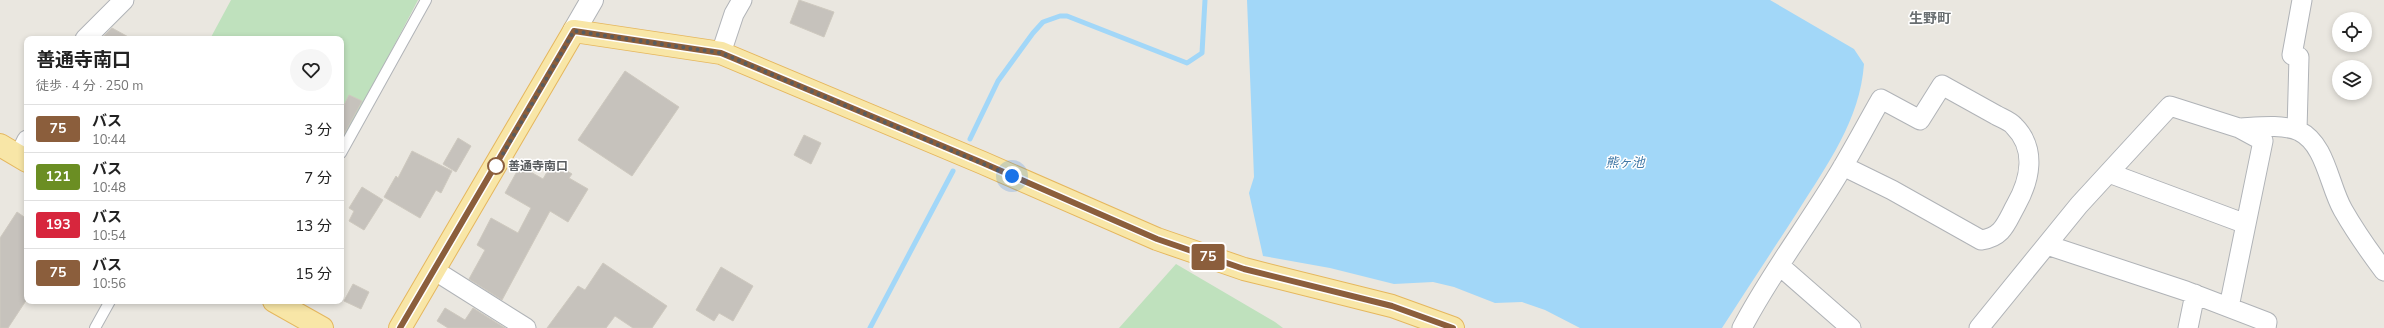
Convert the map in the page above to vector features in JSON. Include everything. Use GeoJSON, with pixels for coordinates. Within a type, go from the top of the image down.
{"type":"FeatureCollection","features":[{"type":"Feature","properties":{"kind":"main road"},"geometry":{"type":"LineString","coordinates":[[400,328],[574,31],[721,53],[983,163],[1157,239],[1244,269],[1392,306],[1453,328]]}},
{"type":"Feature","properties":{"kind":"main road"},"geometry":{"type":"LineString","coordinates":[[0,145],[24,152]]}},
{"type":"Feature","properties":{"kind":"main road"},"geometry":{"type":"LineString","coordinates":[[279,304],[322,328]]}},
{"type":"Feature","properties":{"kind":"street"},"geometry":{"type":"LineString","coordinates":[[88,36],[124,0]]}},
{"type":"Feature","properties":{"kind":"street"},"geometry":{"type":"LineString","coordinates":[[574,31],[592,0]]}},
{"type":"Feature","properties":{"kind":"street"},"geometry":{"type":"LineString","coordinates":[[721,53],[734,14],[742,0]]}},
{"type":"Feature","properties":{"kind":"street"},"geometry":{"type":"LineString","coordinates":[[2297,130],[2299,57],[2292,55],[2302,0]]}},
{"type":"Feature","properties":{"kind":"street"},"geometry":{"type":"LineString","coordinates":[[1742,328],[1762,290],[1780,266],[1843,166],[1881,99],[1920,120],[1942,85],[2014,125],[2024,139],[2029,155],[2029,173],[2023,193],[2001,231],[1993,238],[1981,240],[1892,190],[1843,166]]}},
{"type":"Feature","properties":{"kind":"street"},"geometry":{"type":"LineString","coordinates":[[1982,327],[2047,245],[2109,173],[2170,106],[2239,128],[2263,141],[2229,307]]}},
{"type":"Feature","properties":{"kind":"street"},"geometry":{"type":"LineString","coordinates":[[2239,128],[2272,127],[2297,130],[2309,137],[2317,150],[2342,209],[2384,271]]}},
{"type":"Feature","properties":{"kind":"street"},"geometry":{"type":"LineString","coordinates":[[2109,173],[2246,224]]}},
{"type":"Feature","properties":{"kind":"street"},"geometry":{"type":"LineString","coordinates":[[2047,245],[2195,294],[2267,322],[2266,328]]}},
{"type":"Feature","properties":{"kind":"street"},"geometry":{"type":"LineString","coordinates":[[1780,266],[1851,328]]}},
{"type":"Feature","properties":{"kind":"street"},"geometry":{"type":"LineString","coordinates":[[434,270],[526,328]]}},
{"type":"Feature","properties":{"kind":"street"},"geometry":{"type":"LineString","coordinates":[[2188,328],[2195,294]]}},
{"type":"Feature","properties":{"kind":"lane"},"geometry":{"type":"LineString","coordinates":[[344,149],[426,0]]}},
{"type":"Feature","properties":{"kind":"lane"},"geometry":{"type":"LineString","coordinates":[[95,328],[108,304]]}},
{"type":"Feature","properties":{"kind":"green space"},"geometry":{"type":"Polygon","coordinates":[[[231,0],[418,0],[344,141],[344,36],[212,36],[231,0]]]}},
{"type":"Feature","properties":{"kind":"green space"},"geometry":{"type":"Polygon","coordinates":[[[1176,264],[1275,322],[1283,328],[1119,328],[1176,264]]]}},
{"type":"Feature","properties":{"kind":"water","name":"熊ヶ池"},"geometry":{"type":"Polygon","coordinates":[[[1247,0],[1770,0],[1854,49],[1864,64],[1856,104],[1849,123],[1831,159],[1722,328],[1580,328],[1545,310],[1522,302],[1495,303],[1454,287],[1433,282],[1394,284],[1330,268],[1263,256],[1249,193],[1254,177],[1247,0]]]}},
{"type":"Feature","properties":{"kind":"building"},"geometry":{"type":"Polygon","coordinates":[[[799,0],[834,12],[824,37],[790,23],[799,0]]]}},
{"type":"Feature","properties":{"kind":"building"},"geometry":{"type":"Polygon","coordinates":[[[112,28],[127,36],[104,36],[112,28]]]}},
{"type":"Feature","properties":{"kind":"building"},"geometry":{"type":"Polygon","coordinates":[[[625,71],[679,107],[632,176],[578,140],[625,71]]]}},
{"type":"Feature","properties":{"kind":"building"},"geometry":{"type":"Polygon","coordinates":[[[349,95],[362,101],[344,134],[344,105],[349,95]]]}},
{"type":"Feature","properties":{"kind":"building"},"geometry":{"type":"Polygon","coordinates":[[[804,135],[821,143],[811,164],[794,155],[804,135]]]}},
{"type":"Feature","properties":{"kind":"building"},"geometry":{"type":"Polygon","coordinates":[[[458,138],[471,146],[456,172],[443,164],[458,138]]]}},
{"type":"Feature","properties":{"kind":"building"},"geometry":{"type":"Polygon","coordinates":[[[412,151],[452,171],[441,193],[436,190],[420,218],[384,197],[396,176],[398,178],[412,151]]]}},
{"type":"Feature","properties":{"kind":"building"},"geometry":{"type":"Polygon","coordinates":[[[553,162],[572,174],[569,178],[588,189],[568,222],[550,211],[502,300],[469,279],[485,250],[477,245],[491,218],[518,233],[531,208],[505,193],[520,166],[543,179],[553,162]]]}},
{"type":"Feature","properties":{"kind":"building"},"geometry":{"type":"Polygon","coordinates":[[[362,187],[383,200],[364,230],[349,221],[354,211],[349,208],[362,187]]]}},
{"type":"Feature","properties":{"kind":"building"},"geometry":{"type":"Polygon","coordinates":[[[17,212],[24,217],[24,304],[8,328],[0,328],[0,238],[17,212]]]}},
{"type":"Feature","properties":{"kind":"building"},"geometry":{"type":"Polygon","coordinates":[[[603,263],[667,306],[652,328],[633,328],[615,316],[606,328],[547,328],[578,286],[585,290],[603,263]]]}},
{"type":"Feature","properties":{"kind":"building"},"geometry":{"type":"Polygon","coordinates":[[[721,267],[753,286],[733,321],[719,313],[714,321],[696,310],[721,267]]]}},
{"type":"Feature","properties":{"kind":"building"},"geometry":{"type":"Polygon","coordinates":[[[353,284],[369,292],[361,309],[344,301],[353,284]]]}},
{"type":"Feature","properties":{"kind":"building"},"geometry":{"type":"Polygon","coordinates":[[[445,308],[465,320],[473,308],[505,328],[448,328],[437,321],[445,308]]]}},
{"type":"Feature","properties":{"kind":"waterway"},"geometry":{"type":"LineString","coordinates":[[970,139],[998,81],[1033,33],[1043,22],[1060,16],[1067,16],[1187,63],[1202,53],[1205,0]]}},
{"type":"Feature","properties":{"kind":"waterway"},"geometry":{"type":"LineString","coordinates":[[870,328],[953,171]]}},
{"type":"Feature","properties":{"kind":"bus line","name":"75"},"geometry":{"type":"LineString","coordinates":[[400,328],[574,31],[721,53],[983,163],[1157,239],[1244,269],[1392,306],[1453,328]]}},
{"type":"Feature","properties":{"kind":"place","name":"善通寺南口"},"geometry":{"type":"Point","coordinates":[496,166]}},
{"type":"Feature","properties":{"kind":"district","name":"生野町"},"geometry":{"type":"Point","coordinates":[1930,18]}},
{"type":"Feature","properties":{"kind":"route"},"geometry":{"type":"LineString","coordinates":[[496,166],[574,31],[721,53],[1012,176]]}}]}
